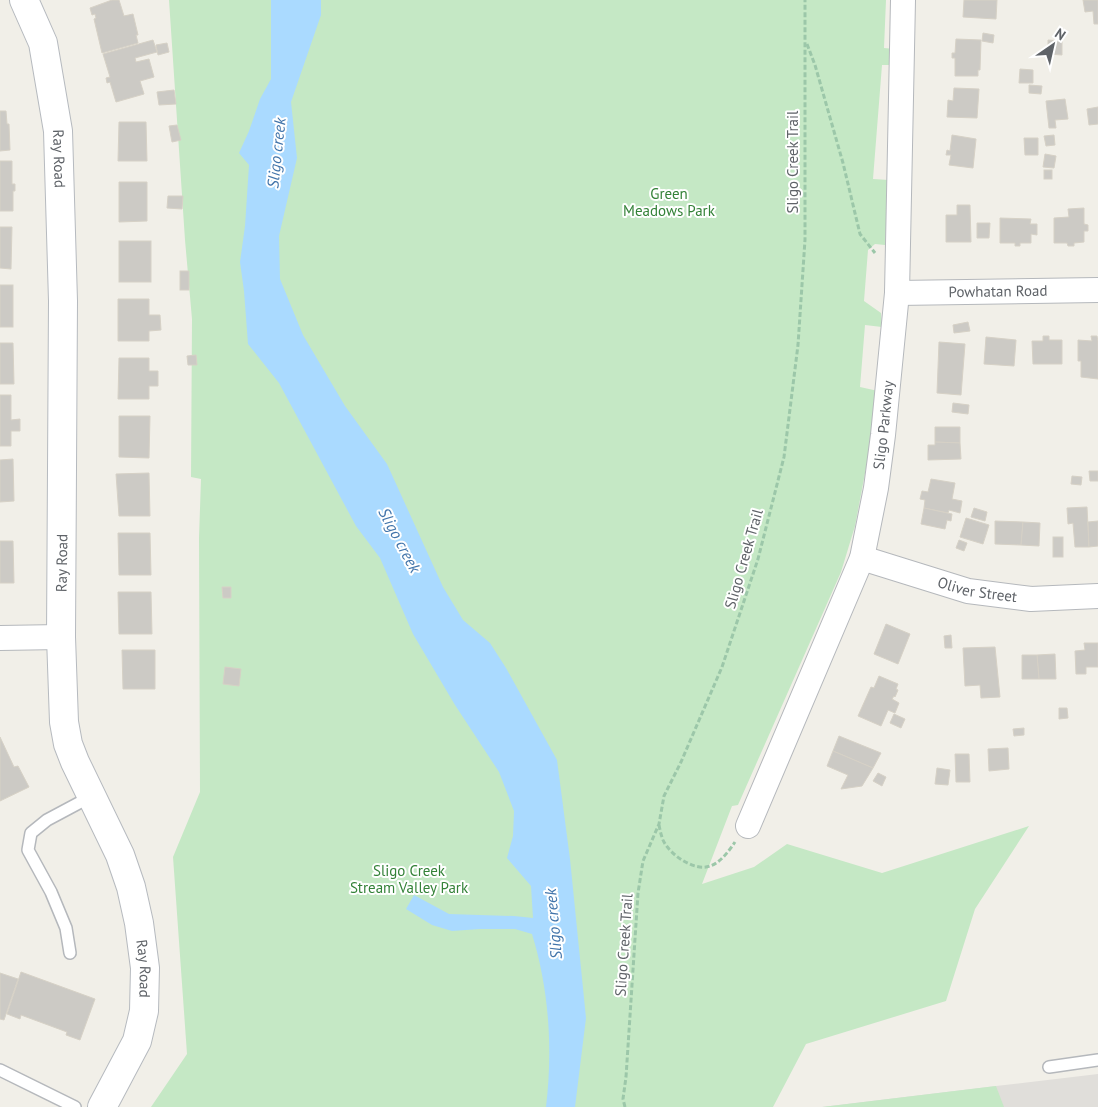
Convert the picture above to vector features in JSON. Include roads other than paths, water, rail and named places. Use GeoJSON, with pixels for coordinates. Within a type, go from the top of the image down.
{"type":"FeatureCollection","features":[{"type":"Feature","properties":{"kind":"street","name":"Ray Road"},"geometry":{"type":"LineString","coordinates":[[24,0],[42,43],[58,132],[63,301],[60,637],[64,722],[68,744],[120,855],[131,887],[140,923],[145,968],[144,1011],[137,1041],[102,1107]]}},
{"type":"Feature","properties":{"kind":"street","name":"Sligo Parkway"},"geometry":{"type":"LineString","coordinates":[[748,826],[862,558],[876,488],[897,293],[903,0]]}},
{"type":"Feature","properties":{"kind":"street","name":"Powhatan Road"},"geometry":{"type":"LineString","coordinates":[[897,293],[1098,290]]}},
{"type":"Feature","properties":{"kind":"street","name":"Oliver Street"},"geometry":{"type":"LineString","coordinates":[[862,558],[968,591],[1031,599],[1098,596]]}},
{"type":"Feature","properties":{"kind":"street"},"geometry":{"type":"LineString","coordinates":[[0,638],[60,637]]}},
{"type":"Feature","properties":{"kind":"lane"},"geometry":{"type":"LineString","coordinates":[[70,953],[66,928],[51,892],[28,850],[31,833],[47,820],[92,796]]}},
{"type":"Feature","properties":{"kind":"lane"},"geometry":{"type":"LineString","coordinates":[[1049,1067],[1098,1060]]}},
{"type":"Feature","properties":{"kind":"lane"},"geometry":{"type":"LineString","coordinates":[[0,1070],[75,1107]]}},
{"type":"Feature","properties":{"kind":"water","name":"Sligo creek"},"geometry":{"type":"Polygon","coordinates":[[[271,0],[321,0],[321,15],[291,102],[297,158],[279,236],[280,279],[303,335],[345,406],[387,464],[443,587],[463,620],[490,643],[557,760],[570,859],[586,1018],[575,1107],[546,1107],[549,1063],[548,1019],[542,976],[532,934],[515,929],[452,931],[432,925],[406,909],[414,895],[449,914],[533,918],[531,886],[507,858],[513,836],[514,811],[499,772],[455,705],[413,634],[380,558],[356,526],[279,383],[248,344],[240,262],[245,226],[249,165],[239,153],[260,99],[271,79],[271,0]]]}},
{"type":"Feature","properties":{"kind":"park label","name":"Green Meadows Park"},"geometry":{"type":"Point","coordinates":[669,202]}},
{"type":"Feature","properties":{"kind":"park label","name":"Sligo Creek Stream Valley Park"},"geometry":{"type":"Point","coordinates":[409,880]}}]}
